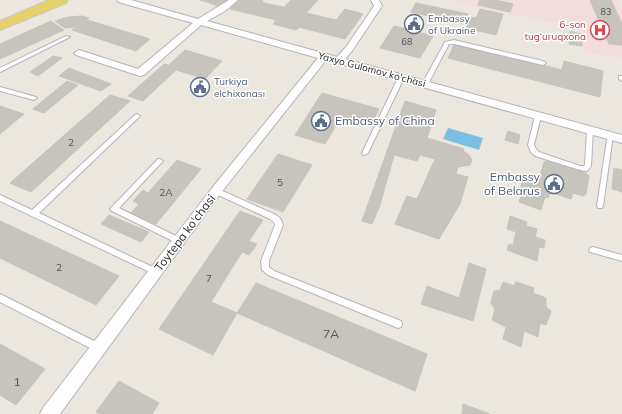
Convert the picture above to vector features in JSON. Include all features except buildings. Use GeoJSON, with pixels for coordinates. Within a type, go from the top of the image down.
{"type":"FeatureCollection","features":[{"type":"Feature","properties":{"kind":"main road"},"geometry":{"type":"LineString","coordinates":[[0,18],[43,0]]}},
{"type":"Feature","properties":{"kind":"main road"},"geometry":{"type":"LineString","coordinates":[[0,26],[61,0]]}},
{"type":"Feature","properties":{"kind":"street","name":"Yaxyo Gulomov ko'chasi"},"geometry":{"type":"LineString","coordinates":[[121,0],[622,139]]}},
{"type":"Feature","properties":{"kind":"street"},"geometry":{"type":"LineString","coordinates":[[79,53],[140,73],[199,22],[222,9],[234,0]]}},
{"type":"Feature","properties":{"kind":"street"},"geometry":{"type":"LineString","coordinates":[[339,60],[349,49],[378,6],[375,0]]}},
{"type":"Feature","properties":{"kind":"street","name":"Toytepa ko'chasi"},"geometry":{"type":"LineString","coordinates":[[49,414],[216,191],[324,56]]}},
{"type":"Feature","properties":{"kind":"lane"},"geometry":{"type":"LineString","coordinates":[[0,70],[68,37]]}},
{"type":"Feature","properties":{"kind":"lane"},"geometry":{"type":"LineString","coordinates":[[425,84],[447,43],[450,42],[542,63]]}},
{"type":"Feature","properties":{"kind":"lane"},"geometry":{"type":"LineString","coordinates":[[365,153],[401,78]]}},
{"type":"Feature","properties":{"kind":"lane"},"geometry":{"type":"LineString","coordinates":[[0,89],[34,98]]}},
{"type":"Feature","properties":{"kind":"lane"},"geometry":{"type":"LineString","coordinates":[[34,213],[137,116]]}},
{"type":"Feature","properties":{"kind":"lane"},"geometry":{"type":"LineString","coordinates":[[538,116],[531,145],[533,150],[537,154],[580,168],[588,166],[589,155],[587,148],[590,130]]}},
{"type":"Feature","properties":{"kind":"lane"},"geometry":{"type":"LineString","coordinates":[[600,206],[610,135]]}},
{"type":"Feature","properties":{"kind":"lane"},"geometry":{"type":"LineString","coordinates":[[160,161],[114,209],[179,241]]}},
{"type":"Feature","properties":{"kind":"lane"},"geometry":{"type":"LineString","coordinates":[[216,191],[277,220],[279,225],[265,261],[265,268],[271,272],[398,324]]}},
{"type":"Feature","properties":{"kind":"lane"},"geometry":{"type":"LineString","coordinates":[[0,198],[156,272]]}},
{"type":"Feature","properties":{"kind":"lane"},"geometry":{"type":"LineString","coordinates":[[594,250],[622,258]]}},
{"type":"Feature","properties":{"kind":"lane"},"geometry":{"type":"LineString","coordinates":[[0,298],[99,348]]}},
{"type":"Feature","properties":{"kind":"shaded area","name":"6-son tug‘uruqxona"},"geometry":{"type":"Polygon","coordinates":[[[454,0],[617,0],[622,11],[622,58],[583,52],[584,34],[572,27],[453,2],[454,0]]]}},
{"type":"Feature","properties":{"kind":"water"},"geometry":{"type":"Polygon","coordinates":[[[448,128],[483,138],[479,150],[443,139],[448,128]]]}},
{"type":"Feature","properties":{"kind":"place","name":"Embassy of Ukraine"},"geometry":{"type":"Point","coordinates":[414,24]}},
{"type":"Feature","properties":{"kind":"place","name":"6-son tug‘uruqxona"},"geometry":{"type":"Point","coordinates":[600,30]}},
{"type":"Feature","properties":{"kind":"place","name":"Turkiya elchixonası"},"geometry":{"type":"Point","coordinates":[200,87]}},
{"type":"Feature","properties":{"kind":"place","name":"Embassy of China"},"geometry":{"type":"Point","coordinates":[321,121]}},
{"type":"Feature","properties":{"kind":"place","name":"Embassy of Belarus"},"geometry":{"type":"Point","coordinates":[554,184]}}]}
